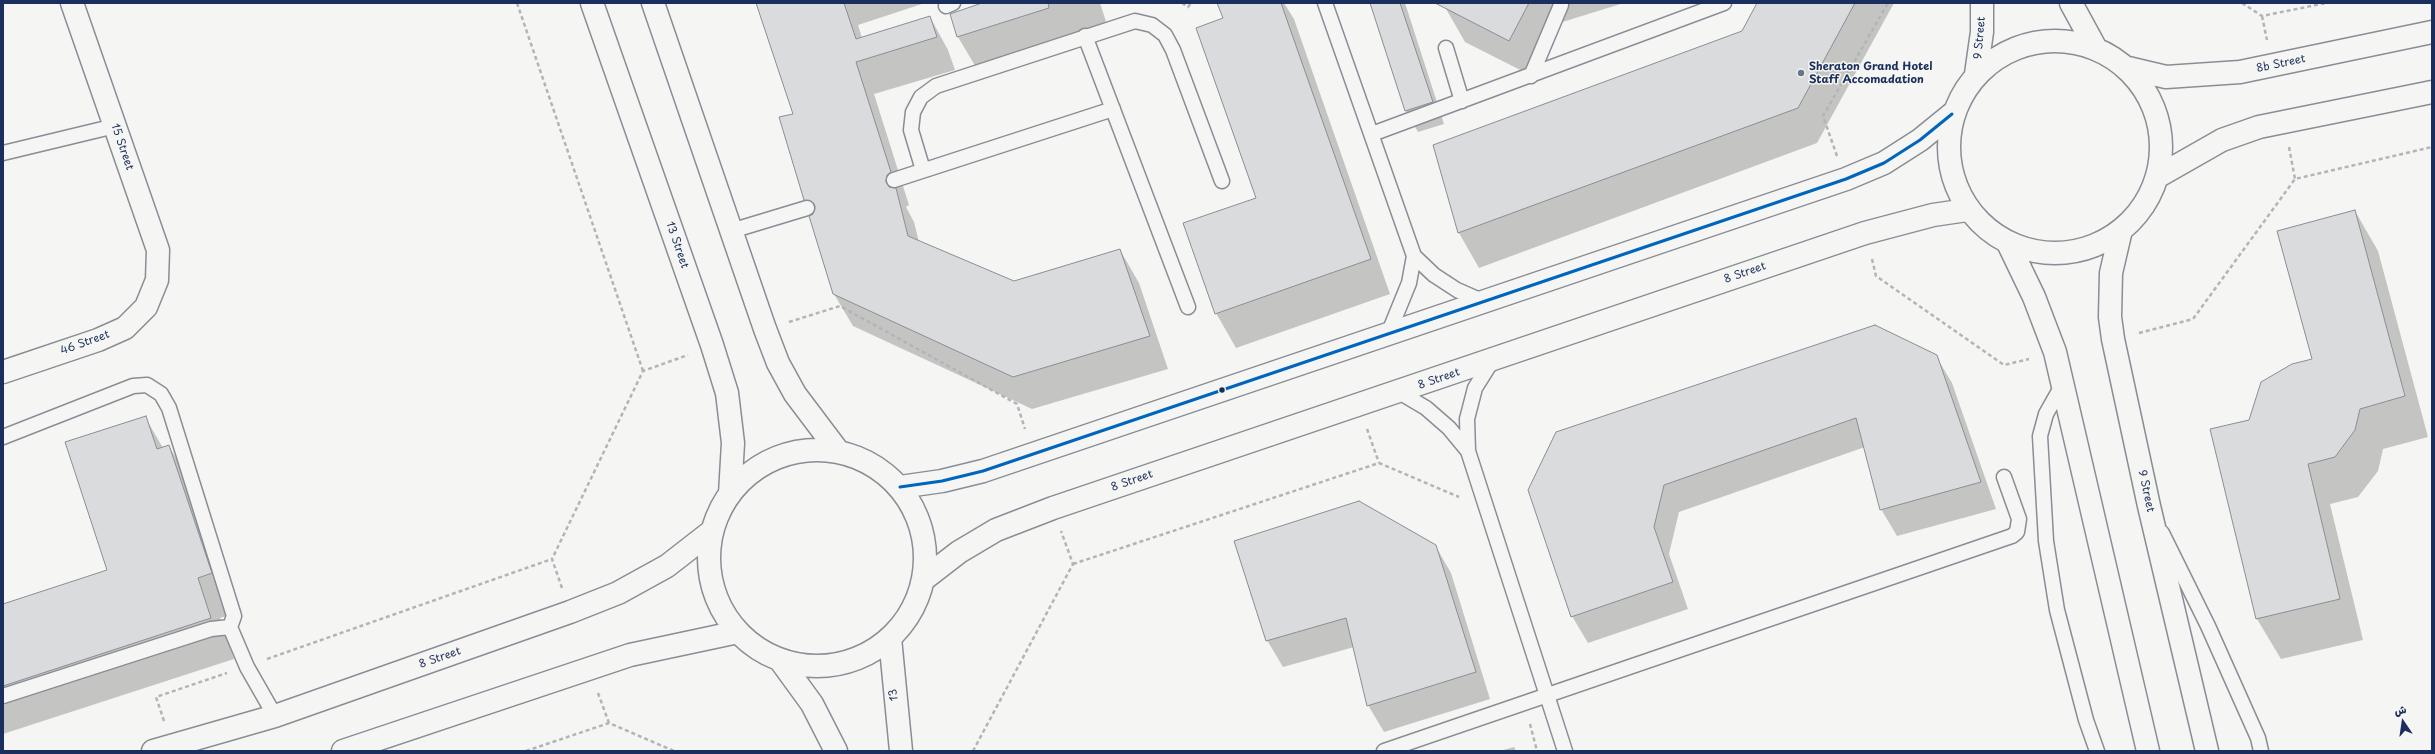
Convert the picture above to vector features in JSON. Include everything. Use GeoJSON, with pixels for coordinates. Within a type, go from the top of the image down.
{"type":"FeatureCollection","features":[{"type":"Feature","properties":{"kind":"street","name":"15 Street"},"geometry":{"type":"LineString","coordinates":[[72,3],[158,250],[157,280],[153,293]]}},
{"type":"Feature","properties":{"kind":"street","name":"13 Street"},"geometry":{"type":"LineString","coordinates":[[592,3],[712,345],[727,393],[733,443],[730,494]]}},
{"type":"Feature","properties":{"kind":"street"},"geometry":{"type":"LineString","coordinates":[[653,3],[764,329],[778,363],[795,394],[838,451]]}},
{"type":"Feature","properties":{"kind":"street","name":"9 Street"},"geometry":{"type":"LineString","coordinates":[[1976,74],[1982,32],[1982,3]]}},
{"type":"Feature","properties":{"kind":"street"},"geometry":{"type":"LineString","coordinates":[[2071,3],[2094,47]]}},
{"type":"Feature","properties":{"kind":"street","name":"8b Street"},"geometry":{"type":"LineString","coordinates":[[2128,68],[2166,77],[2203,76],[2240,72],[2432,32]]}},
{"type":"Feature","properties":{"kind":"street"},"geometry":{"type":"LineString","coordinates":[[900,487],[976,472],[1846,179],[1884,162],[1920,140],[1952,114],[1976,74],[2011,49],[2052,39],[2094,47],[2128,68],[2152,100],[2156,115],[2162,138],[2157,177],[2143,206],[2121,230],[2094,246],[2064,253],[2033,251],[2008,243],[1986,228],[1967,210],[1952,179],[1947,147],[1952,114]]}},
{"type":"Feature","properties":{"kind":"street"},"geometry":{"type":"LineString","coordinates":[[2157,177],[2222,140],[2259,127],[2432,92]]}},
{"type":"Feature","properties":{"kind":"street","name":"8 Street"},"geometry":{"type":"LineString","coordinates":[[924,579],[959,552],[996,530],[1053,508],[1358,404],[1492,361],[1544,341],[1865,233],[1933,215],[1967,210]]}},
{"type":"Feature","properties":{"kind":"street","name":"9 Street"},"geometry":{"type":"LineString","coordinates":[[2121,230],[2111,273],[2110,317],[2113,339],[2149,506],[2207,751]]}},
{"type":"Feature","properties":{"kind":"street"},"geometry":{"type":"LineString","coordinates":[[2008,243],[2034,297],[2055,352],[2064,383],[2148,751]]}},
{"type":"Feature","properties":{"kind":"street","name":"46 Street"},"geometry":{"type":"LineString","coordinates":[[3,372],[98,340],[125,328],[146,307],[153,293]]}},
{"type":"Feature","properties":{"kind":"street"},"geometry":{"type":"LineString","coordinates":[[808,450],[838,451],[872,464],[900,487],[917,515],[926,546],[924,579],[912,611],[890,638],[866,655],[838,664],[808,666],[780,660],[757,648],[738,632],[718,602],[709,568],[712,531],[730,494],[751,471],[778,457],[808,450]]}},
{"type":"Feature","properties":{"kind":"street","name":"8 Street"},"geometry":{"type":"LineString","coordinates":[[162,748],[275,716],[570,612],[618,593],[667,566],[712,531]]}},
{"type":"Feature","properties":{"kind":"street"},"geometry":{"type":"LineString","coordinates":[[343,751],[630,655],[738,632]]}},
{"type":"Feature","properties":{"kind":"street","name":"13"},"geometry":{"type":"LineString","coordinates":[[890,638],[901,751]]}},
{"type":"Feature","properties":{"kind":"street"},"geometry":{"type":"LineString","coordinates":[[780,660],[812,704],[836,751]]}},
{"type":"Feature","properties":{"kind":"lane"},"geometry":{"type":"LineString","coordinates":[[1325,3],[1414,256],[1409,283],[1401,308],[1389,332]]}},
{"type":"Feature","properties":{"kind":"lane"},"geometry":{"type":"LineString","coordinates":[[1372,134],[1724,3]]}},
{"type":"Feature","properties":{"kind":"lane"},"geometry":{"type":"LineString","coordinates":[[1531,76],[1561,5]]}},
{"type":"Feature","properties":{"kind":"lane"},"geometry":{"type":"LineString","coordinates":[[923,170],[912,130],[913,112],[921,97],[936,86],[1085,36],[1135,21],[1152,25],[1165,35],[1173,50],[1222,181]]}},
{"type":"Feature","properties":{"kind":"lane"},"geometry":{"type":"LineString","coordinates":[[1085,36],[1188,307]]}},
{"type":"Feature","properties":{"kind":"lane"},"geometry":{"type":"LineString","coordinates":[[1446,48],[1462,101]]}},
{"type":"Feature","properties":{"kind":"lane"},"geometry":{"type":"LineString","coordinates":[[894,180],[1113,110]]}},
{"type":"Feature","properties":{"kind":"lane"},"geometry":{"type":"LineString","coordinates":[[3,153],[115,126]]}},
{"type":"Feature","properties":{"kind":"lane"},"geometry":{"type":"LineString","coordinates":[[731,231],[807,208]]}},
{"type":"Feature","properties":{"kind":"lane"},"geometry":{"type":"LineString","coordinates":[[1414,256],[1446,282],[1482,301]]}},
{"type":"Feature","properties":{"kind":"lane"},"geometry":{"type":"LineString","coordinates":[[1492,361],[1475,388],[1467,419],[1468,451],[1565,751]]}},
{"type":"Feature","properties":{"kind":"lane"},"geometry":{"type":"LineString","coordinates":[[2064,383],[2046,414],[2040,436],[2046,541],[2057,610],[2086,720],[2097,751]]}},
{"type":"Feature","properties":{"kind":"lane"},"geometry":{"type":"LineString","coordinates":[[3,436],[133,386],[148,385],[161,394],[170,408],[234,616],[230,627],[247,667],[275,716]]}},
{"type":"Feature","properties":{"kind":"lane"},"geometry":{"type":"LineString","coordinates":[[1399,392],[1426,408],[1449,428],[1468,451]]}},
{"type":"Feature","properties":{"kind":"lane"},"geometry":{"type":"LineString","coordinates":[[1384,751],[2012,536],[2017,532],[2020,519],[2004,477]]}},
{"type":"Feature","properties":{"kind":"lane"},"geometry":{"type":"LineString","coordinates":[[2149,506],[2208,626],[2258,738],[2261,751]]}},
{"type":"Feature","properties":{"kind":"lane"},"geometry":{"type":"LineString","coordinates":[[3,696],[211,629],[230,627]]}},
{"type":"Feature","properties":{"kind":"path"},"geometry":{"type":"LineString","coordinates":[[517,3],[643,371]]}},
{"type":"Feature","properties":{"kind":"path"},"geometry":{"type":"LineString","coordinates":[[1182,3],[1188,7],[1191,3]]}},
{"type":"Feature","properties":{"kind":"path"},"geometry":{"type":"LineString","coordinates":[[1846,179],[1823,116],[1888,3]]}},
{"type":"Feature","properties":{"kind":"path"},"geometry":{"type":"LineString","coordinates":[[2242,3],[2262,16],[2326,3]]}},
{"type":"Feature","properties":{"kind":"path"},"geometry":{"type":"LineString","coordinates":[[2284,122],[2295,180]]}},
{"type":"Feature","properties":{"kind":"path"},"geometry":{"type":"LineString","coordinates":[[2113,339],[2193,319],[2295,180],[2432,148]]}},
{"type":"Feature","properties":{"kind":"path"},"geometry":{"type":"LineString","coordinates":[[1865,233],[1876,276],[2004,365],[2055,352]]}},
{"type":"Feature","properties":{"kind":"path"},"geometry":{"type":"LineString","coordinates":[[764,329],[840,306],[1017,404],[1034,453]]}},
{"type":"Feature","properties":{"kind":"path"},"geometry":{"type":"LineString","coordinates":[[570,612],[552,559],[643,371],[712,345]]}},
{"type":"Feature","properties":{"kind":"path"},"geometry":{"type":"LineString","coordinates":[[973,751],[1073,564],[1379,462],[1464,500]]}},
{"type":"Feature","properties":{"kind":"path"},"geometry":{"type":"LineString","coordinates":[[1053,508],[1073,564]]}},
{"type":"Feature","properties":{"kind":"path"},"geometry":{"type":"LineString","coordinates":[[162,748],[156,697],[247,667],[552,559]]}},
{"type":"Feature","properties":{"kind":"path"},"geometry":{"type":"LineString","coordinates":[[590,668],[609,723]]}},
{"type":"Feature","properties":{"kind":"path"},"geometry":{"type":"LineString","coordinates":[[1524,704],[1538,751]]}},
{"type":"Feature","properties":{"kind":"path"},"geometry":{"type":"LineString","coordinates":[[526,751],[609,723],[674,751]]}},
{"type":"Feature","properties":{"kind":"building"},"geometry":{"type":"Polygon","coordinates":[[[756,3],[844,3],[856,39],[930,16],[937,37],[856,62],[891,172],[887,175],[886,182],[889,187],[896,188],[908,236],[1014,281],[1120,249],[1150,336],[1013,377],[833,294],[809,216],[813,214],[815,206],[812,202],[804,200],[779,117],[793,114],[756,3]]]}},
{"type":"Feature","properties":{"kind":"building"},"geometry":{"type":"Polygon","coordinates":[[[982,3],[1048,3],[1049,8],[957,37],[950,14],[982,3]]]}},
{"type":"Feature","properties":{"kind":"building"},"geometry":{"type":"Polygon","coordinates":[[[1217,3],[1281,3],[1371,259],[1215,314],[1183,223],[1256,198],[1196,28],[1223,18],[1217,3]]]}},
{"type":"Feature","properties":{"kind":"building"},"geometry":{"type":"Polygon","coordinates":[[[1370,3],[1400,3],[1433,102],[1405,111],[1370,3]]]}},
{"type":"Feature","properties":{"kind":"building"},"geometry":{"type":"Polygon","coordinates":[[[1435,3],[1529,3],[1509,41],[1435,3]]]}},
{"type":"Feature","properties":{"kind":"building"},"geometry":{"type":"Polygon","coordinates":[[[1757,3],[1855,3],[1798,108],[1458,233],[1433,145],[1742,31],[1757,3]]]}},
{"type":"Feature","properties":{"kind":"building"},"geometry":{"type":"Polygon","coordinates":[[[2355,210],[2405,396],[2360,409],[2355,430],[2335,457],[2308,464],[2340,599],[2256,619],[2210,429],[2249,420],[2261,382],[2292,364],[2312,359],[2277,231],[2355,210]]]}},
{"type":"Feature","properties":{"kind":"building"},"geometry":{"type":"Polygon","coordinates":[[[1875,325],[1937,355],[1981,482],[1880,510],[1856,418],[1664,485],[1654,527],[1673,582],[1571,617],[1528,490],[1556,432],[1875,325]]]}},
{"type":"Feature","properties":{"kind":"building"},"geometry":{"type":"Polygon","coordinates":[[[146,416],[157,449],[169,445],[212,573],[198,578],[211,618],[3,686],[3,604],[107,570],[65,442],[146,416]]]}},
{"type":"Feature","properties":{"kind":"building"},"geometry":{"type":"Polygon","coordinates":[[[1359,501],[1436,545],[1476,672],[1367,706],[1346,618],[1266,641],[1234,541],[1359,501]]]}},
{"type":"Feature","properties":{"kind":"transit line"},"geometry":{"type":"LineString","coordinates":[[900,487],[942,481],[983,471],[1846,179],[1884,163],[1920,140],[1952,114]]}},
{"type":"Feature","properties":{"kind":"place","name":"Sheraton Grand Hotel Staff Accomadation"},"geometry":{"type":"Point","coordinates":[1801,73]}}]}
